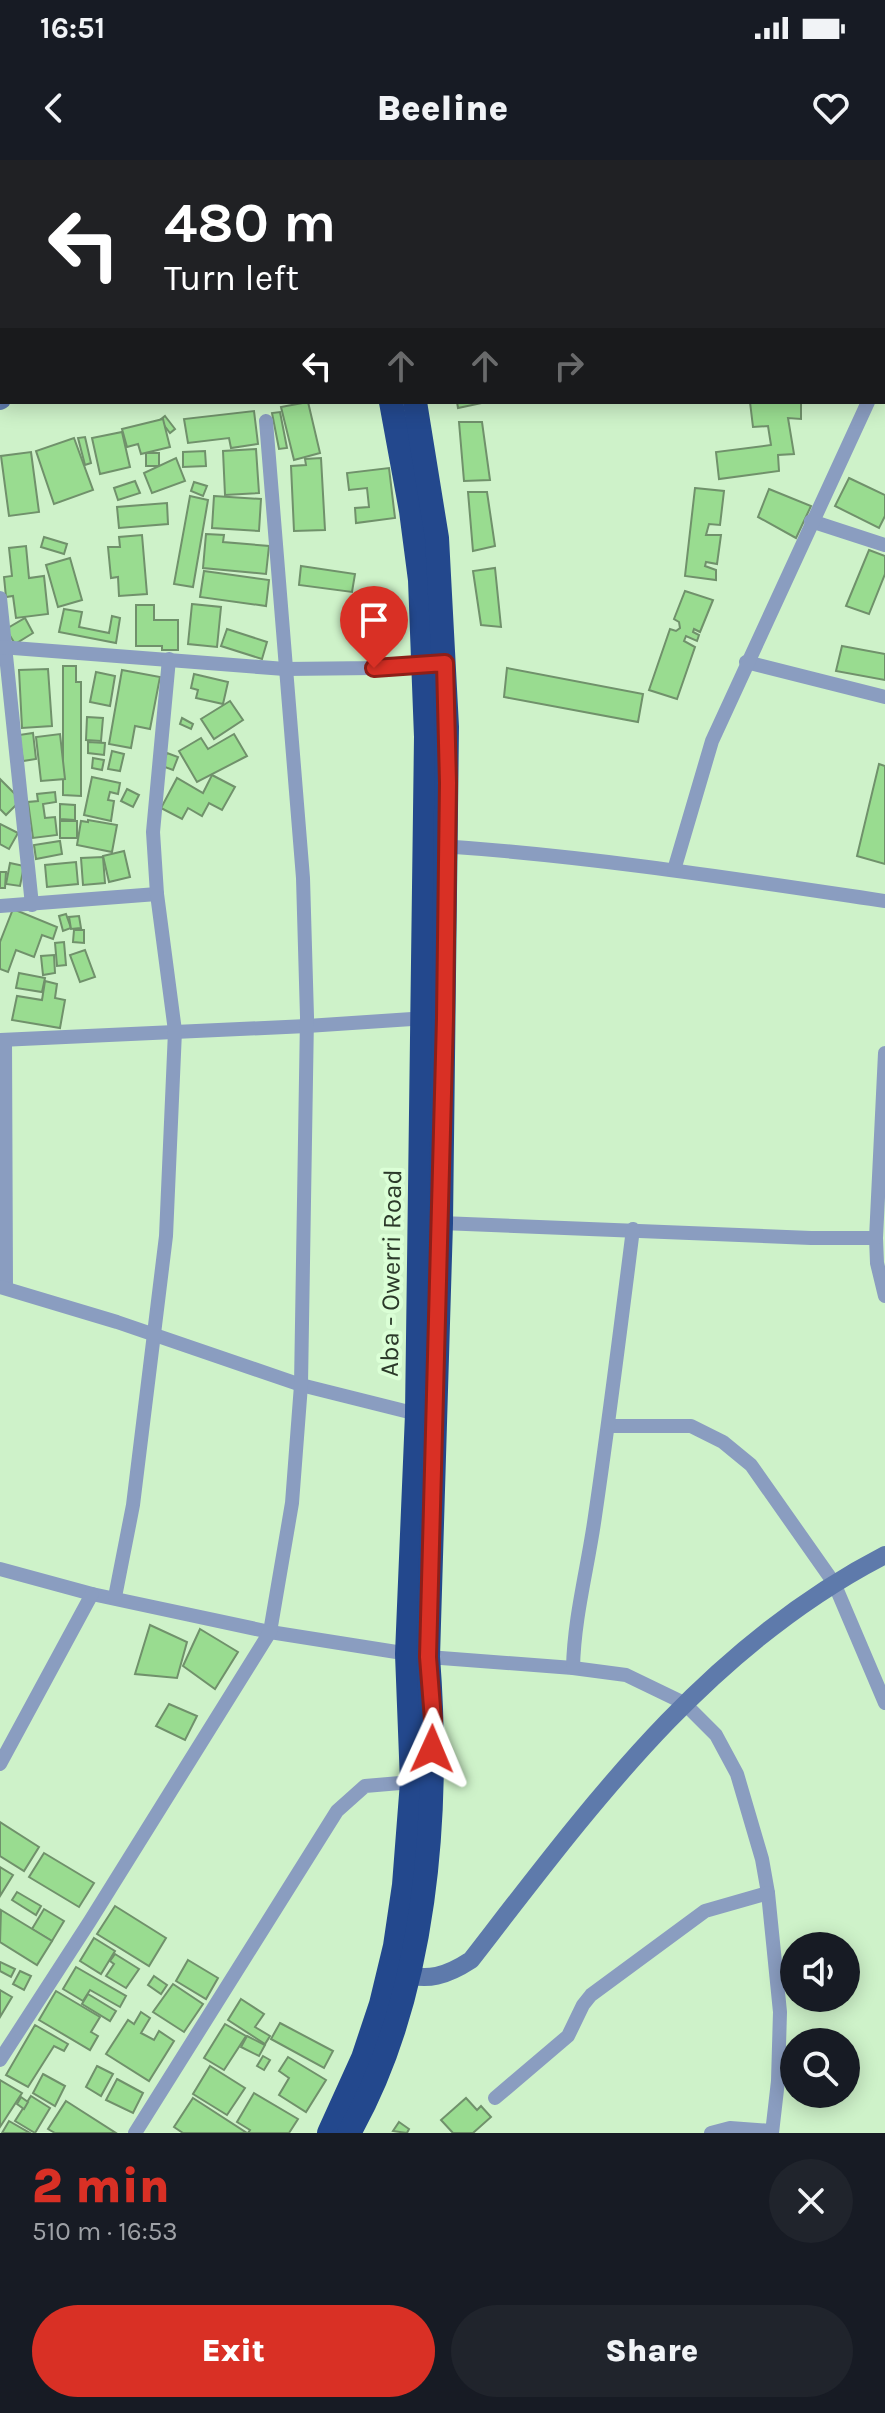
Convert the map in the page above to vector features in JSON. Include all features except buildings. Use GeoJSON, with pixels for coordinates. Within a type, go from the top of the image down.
{"type":"FeatureCollection","features":[{"type":"Feature","properties":{"kind":"highway","name":"Aba - Owerri Road"},"geometry":{"type":"LineString","coordinates":[[391,404],[434,664]]}},
{"type":"Feature","properties":{"kind":"highway","name":"Aba - Owerri Road"},"geometry":{"type":"LineString","coordinates":[[349,2133],[383,2062],[399,1972],[423,1887],[433,1720],[418,1655],[417,1414],[434,1018],[437,538],[415,404]]}},
{"type":"Feature","properties":{"kind":"highway","name":"Aba - Owerri Road"},"geometry":{"type":"LineString","coordinates":[[329,2133],[363,2058],[381,2004],[399,1972],[441,1223],[434,1018]]}},
{"type":"Feature","properties":{"kind":"street"},"geometry":{"type":"LineString","coordinates":[[674,870],[712,741],[867,404]]}},
{"type":"Feature","properties":{"kind":"street"},"geometry":{"type":"LineString","coordinates":[[0,2060],[270,1632],[292,1503],[301,1385],[307,1026],[303,878],[266,421]]}},
{"type":"Feature","properties":{"kind":"street"},"geometry":{"type":"LineString","coordinates":[[811,521],[885,545]]}},
{"type":"Feature","properties":{"kind":"street"},"geometry":{"type":"LineString","coordinates":[[0,598],[32,905]]}},
{"type":"Feature","properties":{"kind":"street"},"geometry":{"type":"LineString","coordinates":[[3,647],[285,669],[434,664]]}},
{"type":"Feature","properties":{"kind":"street"},"geometry":{"type":"LineString","coordinates":[[115,1597],[133,1505],[166,1236],[175,1031],[157,894],[153,832],[169,659]]}},
{"type":"Feature","properties":{"kind":"street"},"geometry":{"type":"LineString","coordinates":[[746,662],[885,697]]}},
{"type":"Feature","properties":{"kind":"street"},"geometry":{"type":"LineString","coordinates":[[436,846],[507,849],[885,901]]}},
{"type":"Feature","properties":{"kind":"street"},"geometry":{"type":"LineString","coordinates":[[0,906],[157,894]]}},
{"type":"Feature","properties":{"kind":"street"},"geometry":{"type":"LineString","coordinates":[[417,1414],[301,1385],[3,1288],[2,1040],[434,1018]]}},
{"type":"Feature","properties":{"kind":"street"},"geometry":{"type":"LineString","coordinates":[[885,1053],[876,1238],[877,1263],[885,1296]]}},
{"type":"Feature","properties":{"kind":"street"},"geometry":{"type":"LineString","coordinates":[[441,1223],[876,1238]]}},
{"type":"Feature","properties":{"kind":"street"},"geometry":{"type":"LineString","coordinates":[[573,1668],[573,1638],[609,1426],[633,1229]]}},
{"type":"Feature","properties":{"kind":"street"},"geometry":{"type":"LineString","coordinates":[[609,1426],[691,1426],[723,1442],[751,1465],[834,1583],[885,1703]]}},
{"type":"Feature","properties":{"kind":"street"},"geometry":{"type":"LineString","coordinates":[[399,1972],[433,1978],[453,1972],[471,1960],[595,1800],[684,1703],[786,1618],[834,1583],[885,1555]]}},
{"type":"Feature","properties":{"kind":"street"},"geometry":{"type":"LineString","coordinates":[[0,1569],[92,1594],[270,1632],[418,1655],[626,1675],[684,1703],[716,1735],[737,1774],[749,1810],[768,1893],[780,2012],[778,2081],[772,2132],[730,2128],[711,2133]]}},
{"type":"Feature","properties":{"kind":"street"},"geometry":{"type":"LineString","coordinates":[[1,1760],[92,1594]]}},
{"type":"Feature","properties":{"kind":"street"},"geometry":{"type":"LineString","coordinates":[[135,2133],[337,1811],[365,1786],[412,1782]]}},
{"type":"Feature","properties":{"kind":"street"},"geometry":{"type":"LineString","coordinates":[[495,2098],[568,2036],[591,1995],[705,1911],[768,1893]]}},
{"type":"Feature","properties":{"kind":"route"},"geometry":{"type":"LineString","coordinates":[[374,668],[445,663],[448,783],[445,1018],[428,1657],[432,1749]]}}]}
